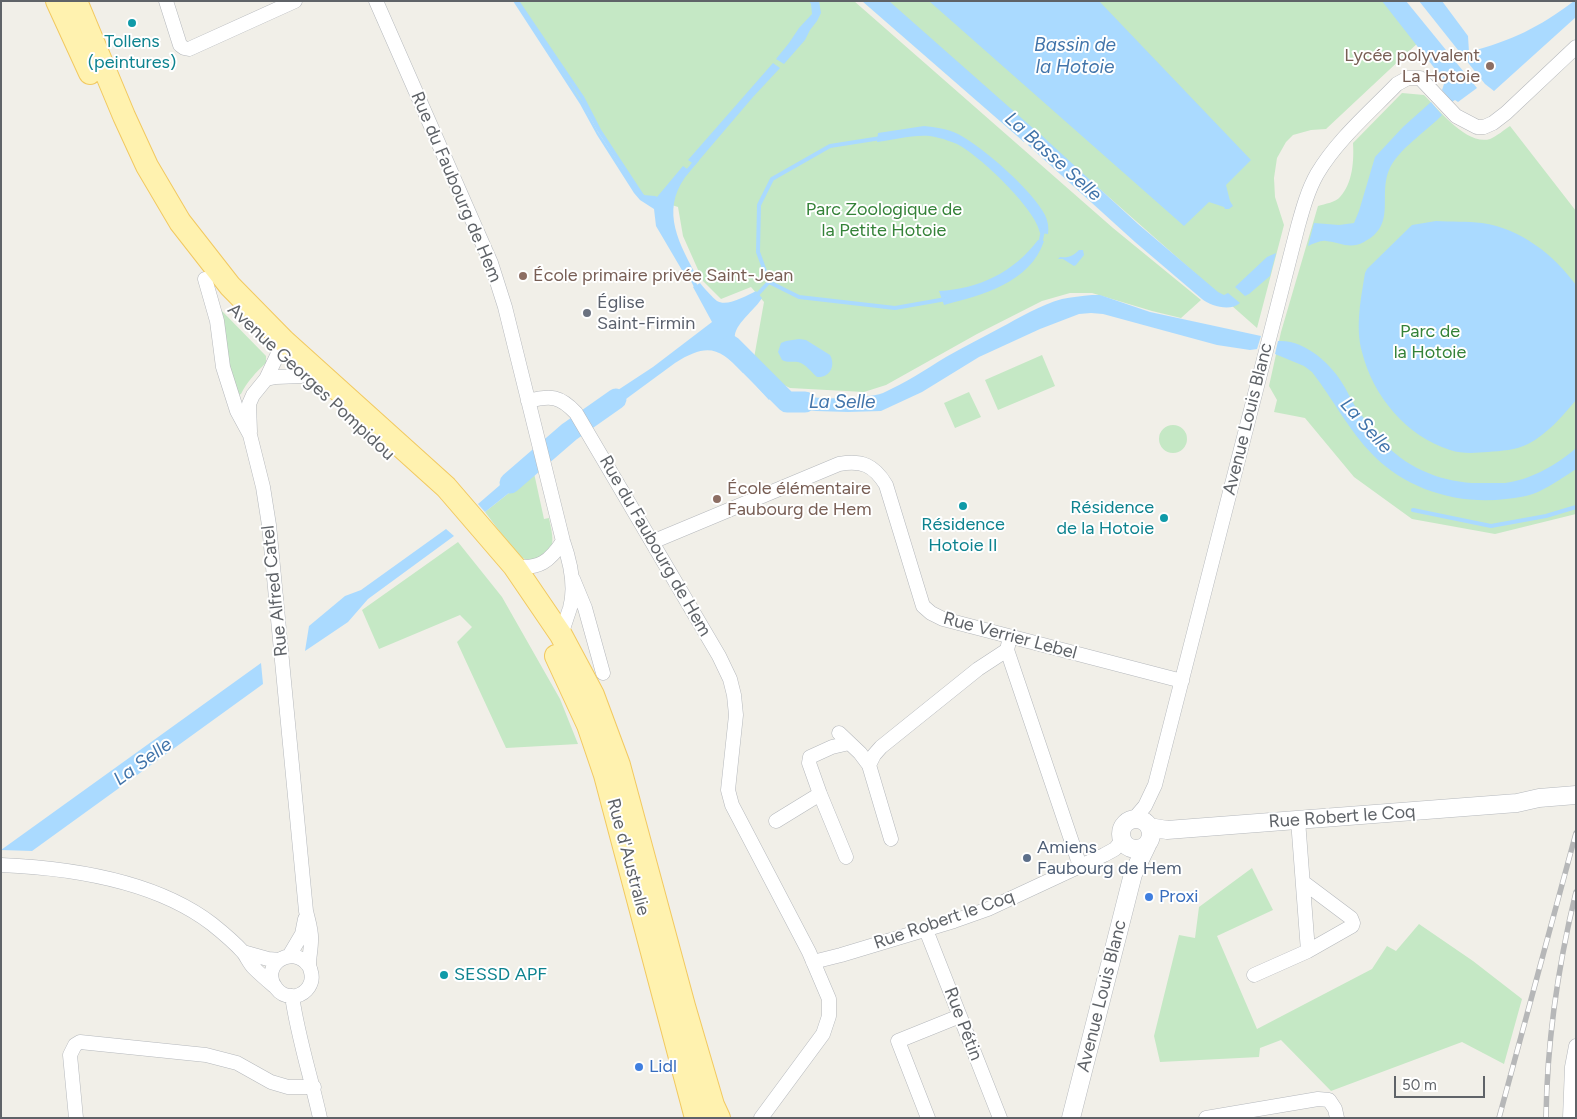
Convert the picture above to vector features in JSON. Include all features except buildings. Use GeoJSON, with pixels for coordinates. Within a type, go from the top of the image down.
{"type":"FeatureCollection","features":[{"type":"Feature","properties":{"kind":"main road","name":"Avenue Georges Pompidou"},"geometry":{"type":"LineString","coordinates":[[57,1],[135,174],[170,234],[205,278],[280,348],[446,487],[514,566],[531,601]]}},
{"type":"Feature","properties":{"kind":"main road","name":"Avenue Georges Pompidou"},"geometry":{"type":"LineString","coordinates":[[76,1],[147,166],[180,222],[301,376],[442,505],[479,544],[499,569],[531,601]]}},
{"type":"Feature","properties":{"kind":"main road","name":"Rue d'Australie"},"geometry":{"type":"LineString","coordinates":[[531,601],[561,635],[593,695],[618,765],[684,1006],[713,1105],[719,1118]]}},
{"type":"Feature","properties":{"kind":"main road","name":"Rue d'Australie"},"geometry":{"type":"LineString","coordinates":[[531,601],[544,635],[565,674],[588,725],[605,775],[696,1118]]}},
{"type":"Feature","properties":{"kind":"street"},"geometry":{"type":"LineString","coordinates":[[166,1],[180,45],[189,49],[295,1]]}},
{"type":"Feature","properties":{"kind":"street","name":"Rue du Faubourg de Hem"},"geometry":{"type":"LineString","coordinates":[[376,1],[488,255],[504,307],[528,401],[558,398],[576,412],[719,656],[730,678],[736,714],[728,790],[732,805],[813,962],[829,999],[829,1016],[823,1034],[761,1118]]}},
{"type":"Feature","properties":{"kind":"street","name":"Avenue Louis Blanc"},"geometry":{"type":"LineString","coordinates":[[1069,1116],[1133,874],[1278,303],[1306,201],[1316,176],[1344,139],[1397,84],[1408,78],[1420,78],[1450,111],[1477,127],[1493,123],[1576,47]]}},
{"type":"Feature","properties":{"kind":"street","name":"Rue Alfred Catel"},"geometry":{"type":"LineString","coordinates":[[205,278],[217,321],[223,367],[237,411],[250,435],[263,487],[269,525],[306,911],[312,939],[309,966]]}},
{"type":"Feature","properties":{"kind":"street"},"geometry":{"type":"LineString","coordinates":[[250,435],[249,404],[253,395],[266,379],[280,348]]}},
{"type":"Feature","properties":{"kind":"street"},"geometry":{"type":"LineString","coordinates":[[266,379],[301,376]]}},
{"type":"Feature","properties":{"kind":"street"},"geometry":{"type":"LineString","coordinates":[[528,401],[563,541],[569,557],[571,606],[561,635]]}},
{"type":"Feature","properties":{"kind":"street","name":"Rue Verrier Lebel"},"geometry":{"type":"LineString","coordinates":[[652,542],[839,464],[855,462],[875,470],[886,485],[923,606],[931,613],[1009,644],[1182,681]]}},
{"type":"Feature","properties":{"kind":"street"},"geometry":{"type":"LineString","coordinates":[[514,566],[526,568],[546,561],[555,553],[563,541]]}},
{"type":"Feature","properties":{"kind":"street"},"geometry":{"type":"LineString","coordinates":[[571,574],[586,608],[603,673]]}},
{"type":"Feature","properties":{"kind":"street"},"geometry":{"type":"LineString","coordinates":[[869,766],[874,755],[881,747],[1009,644],[1080,866]]}},
{"type":"Feature","properties":{"kind":"street"},"geometry":{"type":"LineString","coordinates":[[839,733],[860,753],[869,766],[891,839]]}},
{"type":"Feature","properties":{"kind":"street"},"geometry":{"type":"LineString","coordinates":[[846,857],[809,762],[810,757],[832,747],[849,743]]}},
{"type":"Feature","properties":{"kind":"street"},"geometry":{"type":"LineString","coordinates":[[776,821],[820,794]]}},
{"type":"Feature","properties":{"kind":"street"},"geometry":{"type":"LineString","coordinates":[[1517,803],[1539,798],[1576,794]]}},
{"type":"Feature","properties":{"kind":"street"},"geometry":{"type":"LineString","coordinates":[[1517,803],[1554,804],[1576,802]]}},
{"type":"Feature","properties":{"kind":"street","name":"Rue Robert le Coq"},"geometry":{"type":"LineString","coordinates":[[1145,826],[1167,830],[1517,803]]}},
{"type":"Feature","properties":{"kind":"street"},"geometry":{"type":"LineString","coordinates":[[1298,820],[1308,950]]}},
{"type":"Feature","properties":{"kind":"street"},"geometry":{"type":"LineString","coordinates":[[1127,822],[1145,826],[1138,850],[1125,844],[1121,833],[1122,827],[1127,822]]}},
{"type":"Feature","properties":{"kind":"street","name":"Avenue Louis Blanc"},"geometry":{"type":"LineString","coordinates":[[1125,844],[1132,864],[1133,874]]}},
{"type":"Feature","properties":{"kind":"street","name":"Rue Robert le Coq"},"geometry":{"type":"LineString","coordinates":[[813,962],[841,956],[988,909],[1125,844]]}},
{"type":"Feature","properties":{"kind":"street"},"geometry":{"type":"LineString","coordinates":[[1,865],[70,870],[113,879],[152,893],[185,906],[205,920],[242,952],[252,966],[281,994],[299,995],[305,992],[309,986],[312,973],[309,966],[300,958],[268,959],[242,952]]}},
{"type":"Feature","properties":{"kind":"street"},"geometry":{"type":"LineString","coordinates":[[1254,975],[1308,950],[1352,926],[1351,918],[1303,882]]}},
{"type":"Feature","properties":{"kind":"street","name":"Rue Alfred Catel"},"geometry":{"type":"LineString","coordinates":[[284,958],[302,934],[306,911]]}},
{"type":"Feature","properties":{"kind":"street","name":"Rue Pétin"},"geometry":{"type":"LineString","coordinates":[[926,930],[1000,1118]]}},
{"type":"Feature","properties":{"kind":"street"},"geometry":{"type":"LineString","coordinates":[[274,986],[271,975],[276,964],[284,958]]}},
{"type":"Feature","properties":{"kind":"street"},"geometry":{"type":"LineString","coordinates":[[292,996],[296,1023],[314,1087],[320,1118]]}},
{"type":"Feature","properties":{"kind":"street"},"geometry":{"type":"LineString","coordinates":[[928,1118],[898,1041],[960,1016]]}},
{"type":"Feature","properties":{"kind":"street"},"geometry":{"type":"LineString","coordinates":[[76,1118],[70,1056],[75,1045],[80,1042],[206,1054],[237,1063],[271,1082],[288,1088],[314,1087]]}},
{"type":"Feature","properties":{"kind":"street"},"geometry":{"type":"LineString","coordinates":[[1570,1118],[1572,1067],[1576,1046]]}},
{"type":"Feature","properties":{"kind":"street"},"geometry":{"type":"LineString","coordinates":[[1206,1118],[1318,1099],[1328,1100],[1335,1109],[1337,1118]]}},
{"type":"Feature","properties":{"kind":"green space","name":"Parc Zoologique de la Petite Hotoie"},"geometry":{"type":"Polygon","coordinates":[[[514,1],[854,1],[1113,228],[1201,300],[1181,318],[1092,293],[1070,293],[1042,301],[977,334],[886,385],[864,392],[790,388],[773,380],[754,358],[764,302],[751,287],[721,299],[703,281],[683,236],[678,207],[641,195],[514,1]]]}},
{"type":"Feature","properties":{"kind":"green space"},"geometry":{"type":"Polygon","coordinates":[[[887,1],[1388,1],[1420,41],[1326,129],[1311,130],[1293,135],[1286,142],[1277,158],[1274,178],[1275,197],[1284,225],[1257,328],[887,1]]]}},
{"type":"Feature","properties":{"kind":"green space","name":"Parc de la Hotoie"},"geometry":{"type":"Polygon","coordinates":[[[1402,93],[1424,95],[1454,125],[1472,137],[1481,140],[1490,139],[1510,126],[1576,211],[1576,514],[1495,534],[1412,519],[1354,477],[1305,418],[1274,412],[1277,400],[1269,386],[1281,332],[1318,206],[1330,203],[1340,197],[1348,185],[1352,171],[1353,143],[1402,93]]]}},
{"type":"Feature","properties":{"kind":"green space"},"geometry":{"type":"Polygon","coordinates":[[[221,310],[266,356],[266,363],[252,377],[241,394],[238,395],[235,392],[218,316],[221,310]]]}},
{"type":"Feature","properties":{"kind":"green space"},"geometry":{"type":"Polygon","coordinates":[[[1042,355],[1055,386],[998,410],[985,380],[1042,355]]]}},
{"type":"Feature","properties":{"kind":"green space"},"geometry":{"type":"Polygon","coordinates":[[[969,392],[981,417],[955,428],[944,403],[969,392]]]}},
{"type":"Feature","properties":{"kind":"green space"},"geometry":{"type":"Polygon","coordinates":[[[1173,425],[1183,429],[1187,439],[1183,449],[1173,453],[1163,449],[1159,439],[1163,429],[1173,425]]]}},
{"type":"Feature","properties":{"kind":"green space"},"geometry":{"type":"Polygon","coordinates":[[[534,473],[544,519],[549,518],[552,542],[546,554],[531,561],[522,558],[516,553],[485,512],[534,473]]]}},
{"type":"Feature","properties":{"kind":"green space"},"geometry":{"type":"Polygon","coordinates":[[[458,542],[502,597],[560,699],[578,744],[506,748],[457,642],[472,627],[460,615],[379,649],[362,610],[458,542]]]}},
{"type":"Feature","properties":{"kind":"green space"},"geometry":{"type":"Polygon","coordinates":[[[1252,868],[1273,910],[1217,936],[1257,1029],[1372,969],[1387,946],[1396,951],[1419,924],[1473,961],[1522,999],[1504,1064],[1462,1042],[1331,1091],[1281,1040],[1260,1048],[1259,1057],[1160,1062],[1154,1036],[1179,935],[1195,938],[1199,907],[1252,868]]]}},
{"type":"Feature","properties":{"kind":"water"},"geometry":{"type":"Polygon","coordinates":[[[513,1],[517,1],[583,103],[598,132],[638,191],[649,198],[657,197],[683,166],[690,171],[675,197],[673,209],[677,235],[695,273],[686,277],[656,226],[654,209],[640,200],[634,193],[597,135],[580,104],[513,1]]]}},
{"type":"Feature","properties":{"kind":"water"},"geometry":{"type":"Polygon","coordinates":[[[809,1],[819,1],[821,13],[805,40],[784,64],[776,59],[812,14],[809,1]]]}},
{"type":"Feature","properties":{"kind":"water"},"geometry":{"type":"Polygon","coordinates":[[[862,1],[889,1],[1035,130],[1024,142],[862,1]]]}},
{"type":"Feature","properties":{"kind":"water","name":"Bassin de la Hotoie"},"geometry":{"type":"Polygon","coordinates":[[[929,1],[1099,1],[1251,160],[1226,185],[1233,206],[1225,209],[1209,202],[1184,226],[929,1]]]}},
{"type":"Feature","properties":{"kind":"water"},"geometry":{"type":"Polygon","coordinates":[[[1382,1],[1406,1],[1477,88],[1458,102],[1455,100],[1452,102],[1442,90],[1444,84],[1439,74],[1382,1]]]}},
{"type":"Feature","properties":{"kind":"water"},"geometry":{"type":"Polygon","coordinates":[[[1419,1],[1442,1],[1468,36],[1469,52],[1499,43],[1525,32],[1549,19],[1574,1],[1576,1],[1576,17],[1494,91],[1485,84],[1419,1]]]}},
{"type":"Feature","properties":{"kind":"water"},"geometry":{"type":"Polygon","coordinates":[[[773,63],[780,68],[695,165],[688,160],[773,63]]]}},
{"type":"Feature","properties":{"kind":"water"},"geometry":{"type":"Polygon","coordinates":[[[1431,102],[1442,115],[1393,162],[1386,180],[1384,219],[1374,235],[1364,242],[1354,245],[1324,241],[1308,246],[1314,223],[1339,225],[1354,223],[1375,157],[1403,127],[1431,102]]]}},
{"type":"Feature","properties":{"kind":"water"},"geometry":{"type":"Polygon","coordinates":[[[924,126],[941,128],[958,134],[1006,170],[1039,205],[1047,220],[1048,234],[1040,233],[1036,223],[1018,197],[992,171],[979,159],[957,144],[932,136],[908,137],[877,142],[878,133],[924,126]]]}},
{"type":"Feature","properties":{"kind":"water","name":"La Basse Selle"},"geometry":{"type":"Polygon","coordinates":[[[1039,133],[1138,224],[1218,292],[1224,295],[1228,293],[1240,303],[1226,308],[1210,304],[1202,299],[1135,242],[1028,145],[1039,133]]]}},
{"type":"Feature","properties":{"kind":"water"},"geometry":{"type":"Polygon","coordinates":[[[1436,221],[1482,223],[1510,231],[1523,237],[1546,253],[1576,285],[1576,400],[1548,430],[1523,446],[1503,451],[1469,453],[1450,450],[1434,444],[1419,435],[1394,412],[1383,399],[1367,368],[1359,333],[1359,313],[1365,273],[1412,225],[1436,221]]]}},
{"type":"Feature","properties":{"kind":"water"},"geometry":{"type":"Polygon","coordinates":[[[1038,240],[1044,241],[1037,255],[1028,267],[1016,277],[1003,285],[974,297],[944,305],[939,291],[968,287],[994,277],[1018,261],[1038,240]]]}},
{"type":"Feature","properties":{"kind":"water"},"geometry":{"type":"Polygon","coordinates":[[[1079,250],[1083,250],[1084,255],[1074,266],[1063,259],[1058,259],[1071,256],[1079,250]]]}},
{"type":"Feature","properties":{"kind":"water"},"geometry":{"type":"Polygon","coordinates":[[[1276,253],[1270,276],[1249,294],[1245,296],[1235,287],[1267,257],[1276,253]]]}},
{"type":"Feature","properties":{"kind":"water"},"geometry":{"type":"Polygon","coordinates":[[[700,283],[717,301],[721,302],[726,303],[736,300],[756,291],[762,298],[735,333],[738,345],[756,363],[743,373],[719,353],[712,351],[696,352],[675,363],[596,421],[589,409],[653,367],[712,322],[693,287],[700,283]]]}},
{"type":"Feature","properties":{"kind":"water"},"geometry":{"type":"Polygon","coordinates":[[[1100,295],[1150,312],[1261,336],[1257,349],[1250,350],[1217,345],[1103,314],[1079,314],[1040,329],[979,357],[922,392],[881,411],[816,411],[784,407],[773,402],[782,390],[790,394],[816,398],[861,397],[883,393],[1038,308],[1062,299],[1100,295]]]}},
{"type":"Feature","properties":{"kind":"water"},"geometry":{"type":"Polygon","coordinates":[[[799,339],[806,340],[830,355],[832,367],[825,376],[817,377],[801,363],[782,360],[778,352],[781,343],[799,339]]]}},
{"type":"Feature","properties":{"kind":"water"},"geometry":{"type":"Polygon","coordinates":[[[1278,341],[1298,344],[1316,354],[1339,378],[1362,416],[1386,445],[1406,462],[1430,474],[1469,483],[1505,483],[1524,479],[1543,471],[1576,448],[1576,469],[1540,491],[1510,499],[1470,500],[1452,497],[1418,486],[1387,467],[1364,446],[1312,372],[1304,366],[1275,354],[1278,341]]]}},
{"type":"Feature","properties":{"kind":"water"},"geometry":{"type":"Polygon","coordinates":[[[758,366],[778,388],[769,400],[746,375],[758,366]]]}},
{"type":"Feature","properties":{"kind":"water"},"geometry":{"type":"Polygon","coordinates":[[[569,423],[577,436],[553,455],[549,440],[569,423]]]}},
{"type":"Feature","properties":{"kind":"water"},"geometry":{"type":"Polygon","coordinates":[[[530,456],[534,473],[485,512],[478,504],[514,473],[530,456]]]}},
{"type":"Feature","properties":{"kind":"water"},"geometry":{"type":"Polygon","coordinates":[[[446,529],[454,536],[368,599],[348,622],[305,651],[309,626],[345,596],[361,590],[446,529]]]}},
{"type":"Feature","properties":{"kind":"water"},"geometry":{"type":"Polygon","coordinates":[[[261,663],[263,684],[32,851],[1,850],[261,663]]]}},
{"type":"Feature","properties":{"kind":"waterway"},"geometry":{"type":"LineString","coordinates":[[517,1],[582,97],[599,130],[643,197],[655,198]]}},
{"type":"Feature","properties":{"kind":"waterway"},"geometry":{"type":"LineString","coordinates":[[756,296],[769,282],[758,252],[759,205],[772,179],[830,146],[881,138]]}},
{"type":"Feature","properties":{"kind":"waterway"},"geometry":{"type":"LineString","coordinates":[[685,174],[697,160]]}},
{"type":"Feature","properties":{"kind":"waterway"},"geometry":{"type":"LineString","coordinates":[[1040,245],[1043,230]]}},
{"type":"Feature","properties":{"kind":"waterway"},"geometry":{"type":"LineString","coordinates":[[688,270],[697,289]]}},
{"type":"Feature","properties":{"kind":"waterway"},"geometry":{"type":"LineString","coordinates":[[769,282],[799,297],[895,308],[946,299]]}},
{"type":"Feature","properties":{"kind":"waterway","name":"La Selle"},"geometry":{"type":"LineString","coordinates":[[731,346],[787,402],[805,402]]}},
{"type":"Feature","properties":{"kind":"waterway","name":"La Selle"},"geometry":{"type":"LineString","coordinates":[[510,483],[569,432],[616,399]]}},
{"type":"Feature","properties":{"kind":"waterway"},"geometry":{"type":"LineString","coordinates":[[1413,510],[1491,526],[1546,516],[1576,507]]}},
{"type":"Feature","properties":{"kind":"railway"},"geometry":{"type":"LineString","coordinates":[[1499,1118],[1576,833]]}},
{"type":"Feature","properties":{"kind":"railway"},"geometry":{"type":"LineString","coordinates":[[1546,1118],[1551,1032],[1559,976],[1576,892]]}},
{"type":"Feature","properties":{"kind":"place","name":"Tollens (peintures)"},"geometry":{"type":"Point","coordinates":[132,23]}},
{"type":"Feature","properties":{"kind":"place","name":"Lycée polyvalent La Hotoie"},"geometry":{"type":"Point","coordinates":[1490,66]}},
{"type":"Feature","properties":{"kind":"place","name":"École primaire privée Saint-Jean"},"geometry":{"type":"Point","coordinates":[523,276]}},
{"type":"Feature","properties":{"kind":"place","name":"Église Saint-Firmin"},"geometry":{"type":"Point","coordinates":[587,313]}},
{"type":"Feature","properties":{"kind":"place","name":"École élémentaire Faubourg de Hem"},"geometry":{"type":"Point","coordinates":[717,499]}},
{"type":"Feature","properties":{"kind":"place","name":"Résidence Hotoie II"},"geometry":{"type":"Point","coordinates":[963,506]}},
{"type":"Feature","properties":{"kind":"place","name":"Résidence de la Hotoie"},"geometry":{"type":"Point","coordinates":[1164,518]}},
{"type":"Feature","properties":{"kind":"place","name":"Amiens Faubourg de Hem"},"geometry":{"type":"Point","coordinates":[1027,858]}},
{"type":"Feature","properties":{"kind":"place","name":"Proxi"},"geometry":{"type":"Point","coordinates":[1149,897]}},
{"type":"Feature","properties":{"kind":"place","name":"SESSD APF"},"geometry":{"type":"Point","coordinates":[444,975]}},
{"type":"Feature","properties":{"kind":"place","name":"Lidl"},"geometry":{"type":"Point","coordinates":[639,1067]}}]}
